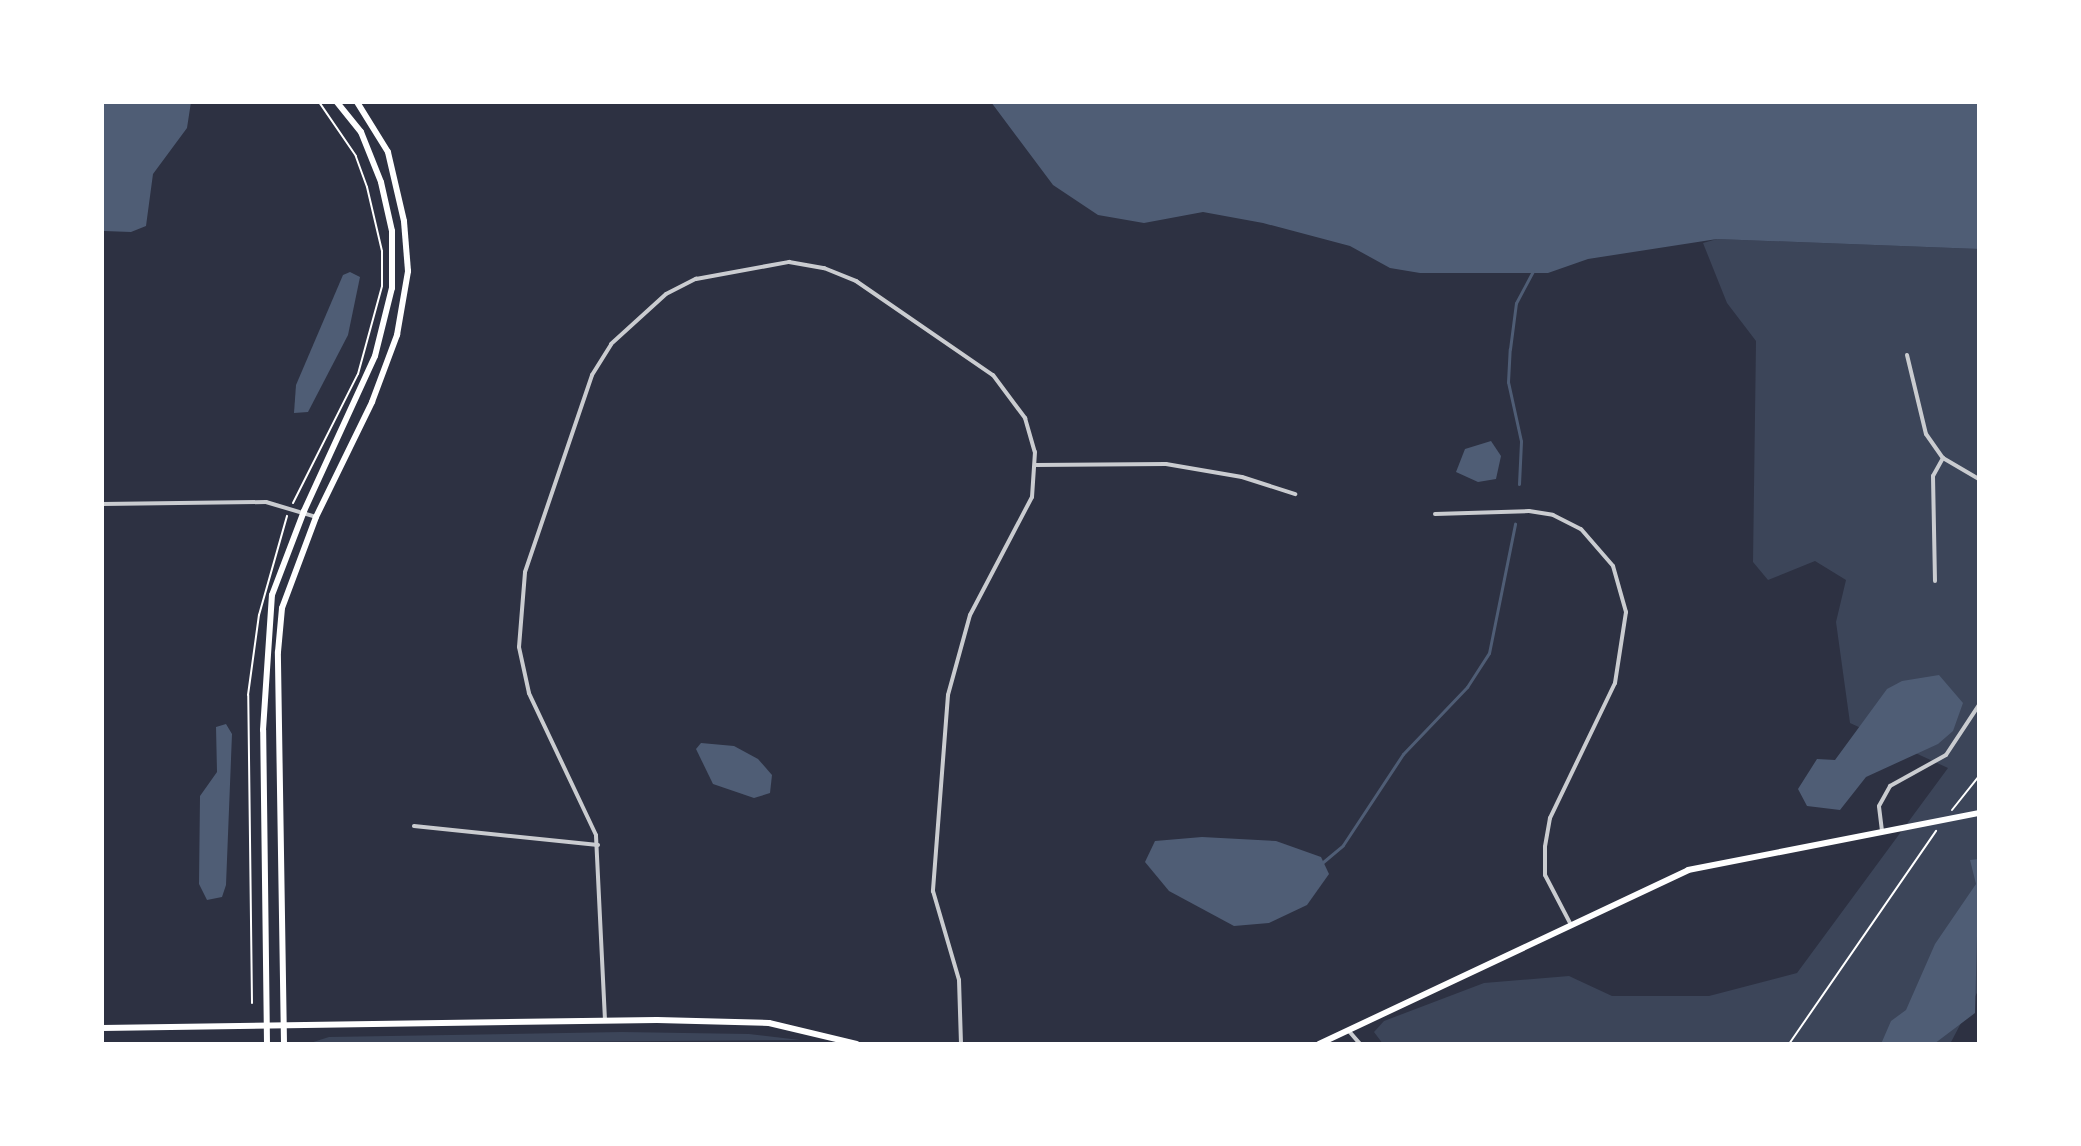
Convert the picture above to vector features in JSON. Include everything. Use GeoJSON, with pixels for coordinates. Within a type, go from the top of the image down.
{"type":"FeatureCollection","features":[{"type":"Feature","properties":{"kind":"main road"},"geometry":{"type":"LineString","coordinates":[[267,1044],[264,657],[272,595],[304,511],[375,356],[392,288],[392,231],[381,182],[361,132],[338,102]]}},
{"type":"Feature","properties":{"kind":"main road"},"geometry":{"type":"LineString","coordinates":[[284,1044],[278,652],[282,608],[316,517],[372,402],[397,335],[408,271],[404,221],[389,155],[357,102]]}},
{"type":"Feature","properties":{"kind":"main road"},"geometry":{"type":"LineString","coordinates":[[1319,1044],[1688,870],[1979,813]]}},
{"type":"Feature","properties":{"kind":"main road"},"geometry":{"type":"LineString","coordinates":[[102,1028],[605,1020],[769,1023],[857,1044]]}},
{"type":"Feature","properties":{"kind":"street"},"geometry":{"type":"LineString","coordinates":[[605,1020],[598,845],[581,795],[529,693],[519,611],[544,512],[592,375],[638,316],[679,287],[728,270],[789,262],[824,268],[902,308],[993,375],[1025,418],[1035,465],[1032,497],[970,615],[948,695],[933,891],[959,980],[961,1044]]}},
{"type":"Feature","properties":{"kind":"street"},"geometry":{"type":"LineString","coordinates":[[1907,355],[1926,434],[1943,458],[1979,479]]}},
{"type":"Feature","properties":{"kind":"street"},"geometry":{"type":"LineString","coordinates":[[1935,581],[1933,476],[1943,458]]}},
{"type":"Feature","properties":{"kind":"street"},"geometry":{"type":"LineString","coordinates":[[1035,465],[1166,464],[1233,475],[1295,494]]}},
{"type":"Feature","properties":{"kind":"street"},"geometry":{"type":"LineString","coordinates":[[102,504],[266,502],[316,517]]}},
{"type":"Feature","properties":{"kind":"street"},"geometry":{"type":"LineString","coordinates":[[1435,514],[1529,511],[1553,515],[1581,529],[1613,566],[1626,612],[1615,683],[1550,818],[1545,847],[1545,875],[1570,923]]}},
{"type":"Feature","properties":{"kind":"street"},"geometry":{"type":"LineString","coordinates":[[1882,831],[1879,806],[1890,786],[1946,755],[1979,705]]}},
{"type":"Feature","properties":{"kind":"street"},"geometry":{"type":"LineString","coordinates":[[414,826],[598,845]]}},
{"type":"Feature","properties":{"kind":"street"},"geometry":{"type":"LineString","coordinates":[[1348,1030],[1360,1044]]}},
{"type":"Feature","properties":{"kind":"path"},"geometry":{"type":"LineString","coordinates":[[1948,815],[1979,776]]}},
{"type":"Feature","properties":{"kind":"path"},"geometry":{"type":"LineString","coordinates":[[1789,1044],[1939,826]]}},
{"type":"Feature","properties":{"kind":"shaded area"},"geometry":{"type":"Polygon","coordinates":[[[102,102],[191,102],[187,128],[153,174],[146,226],[131,232],[104,231],[102,223],[102,102]]]}},
{"type":"Feature","properties":{"kind":"shaded area"},"geometry":{"type":"Polygon","coordinates":[[[991,102],[1979,102],[1979,249],[1717,239],[1588,259],[1548,273],[1420,273],[1390,268],[1350,246],[1263,223],[1203,212],[1144,223],[1098,215],[1053,185],[991,102]]]}},
{"type":"Feature","properties":{"kind":"shaded area"},"geometry":{"type":"Polygon","coordinates":[[[1717,239],[1979,249],[1979,989],[1950,1044],[1383,1044],[1374,1032],[1384,1021],[1484,983],[1569,976],[1612,996],[1709,996],[1797,973],[1948,768],[1850,723],[1836,622],[1846,580],[1815,561],[1768,580],[1753,562],[1756,341],[1727,303],[1703,243],[1717,239]]]}},
{"type":"Feature","properties":{"kind":"shaded area"},"geometry":{"type":"Polygon","coordinates":[[[350,272],[360,277],[348,335],[308,412],[294,413],[296,385],[343,275],[350,272]]]}},
{"type":"Feature","properties":{"kind":"shaded area"},"geometry":{"type":"Polygon","coordinates":[[[1491,441],[1501,456],[1496,479],[1478,482],[1456,472],[1465,449],[1491,441]]]}},
{"type":"Feature","properties":{"kind":"shaded area"},"geometry":{"type":"Polygon","coordinates":[[[1939,675],[1963,703],[1953,731],[1938,744],[1866,777],[1840,810],[1807,806],[1798,789],[1817,759],[1835,760],[1887,689],[1902,681],[1939,675]]]}},
{"type":"Feature","properties":{"kind":"shaded area"},"geometry":{"type":"Polygon","coordinates":[[[226,724],[232,734],[226,885],[222,897],[207,900],[199,884],[200,796],[217,772],[216,727],[226,724]]]}},
{"type":"Feature","properties":{"kind":"shaded area"},"geometry":{"type":"Polygon","coordinates":[[[701,743],[734,746],[758,759],[772,775],[770,793],[754,798],[713,784],[696,749],[701,743]]]}},
{"type":"Feature","properties":{"kind":"shaded area"},"geometry":{"type":"Polygon","coordinates":[[[1202,837],[1276,841],[1321,857],[1329,874],[1307,905],[1269,923],[1234,926],[1169,891],[1145,862],[1155,841],[1202,837]]]}},
{"type":"Feature","properties":{"kind":"shaded area"},"geometry":{"type":"Polygon","coordinates":[[[1979,859],[1975,1013],[1934,1044],[1881,1044],[1891,1021],[1906,1010],[1935,944],[1976,884],[1970,860],[1979,859]]]}},
{"type":"Feature","properties":{"kind":"shaded area"},"geometry":{"type":"Polygon","coordinates":[[[622,1032],[749,1034],[800,1040],[307,1044],[329,1037],[622,1032]]]}},
{"type":"Feature","properties":{"kind":"waterway"},"geometry":{"type":"LineString","coordinates":[[1519,484],[1521,441],[1508,382],[1510,349],[1516,303],[1533,271]]}},
{"type":"Feature","properties":{"kind":"waterway"},"geometry":{"type":"LineString","coordinates":[[1323,862],[1343,845],[1403,754],[1467,687],[1489,653],[1515,524]]}}]}
